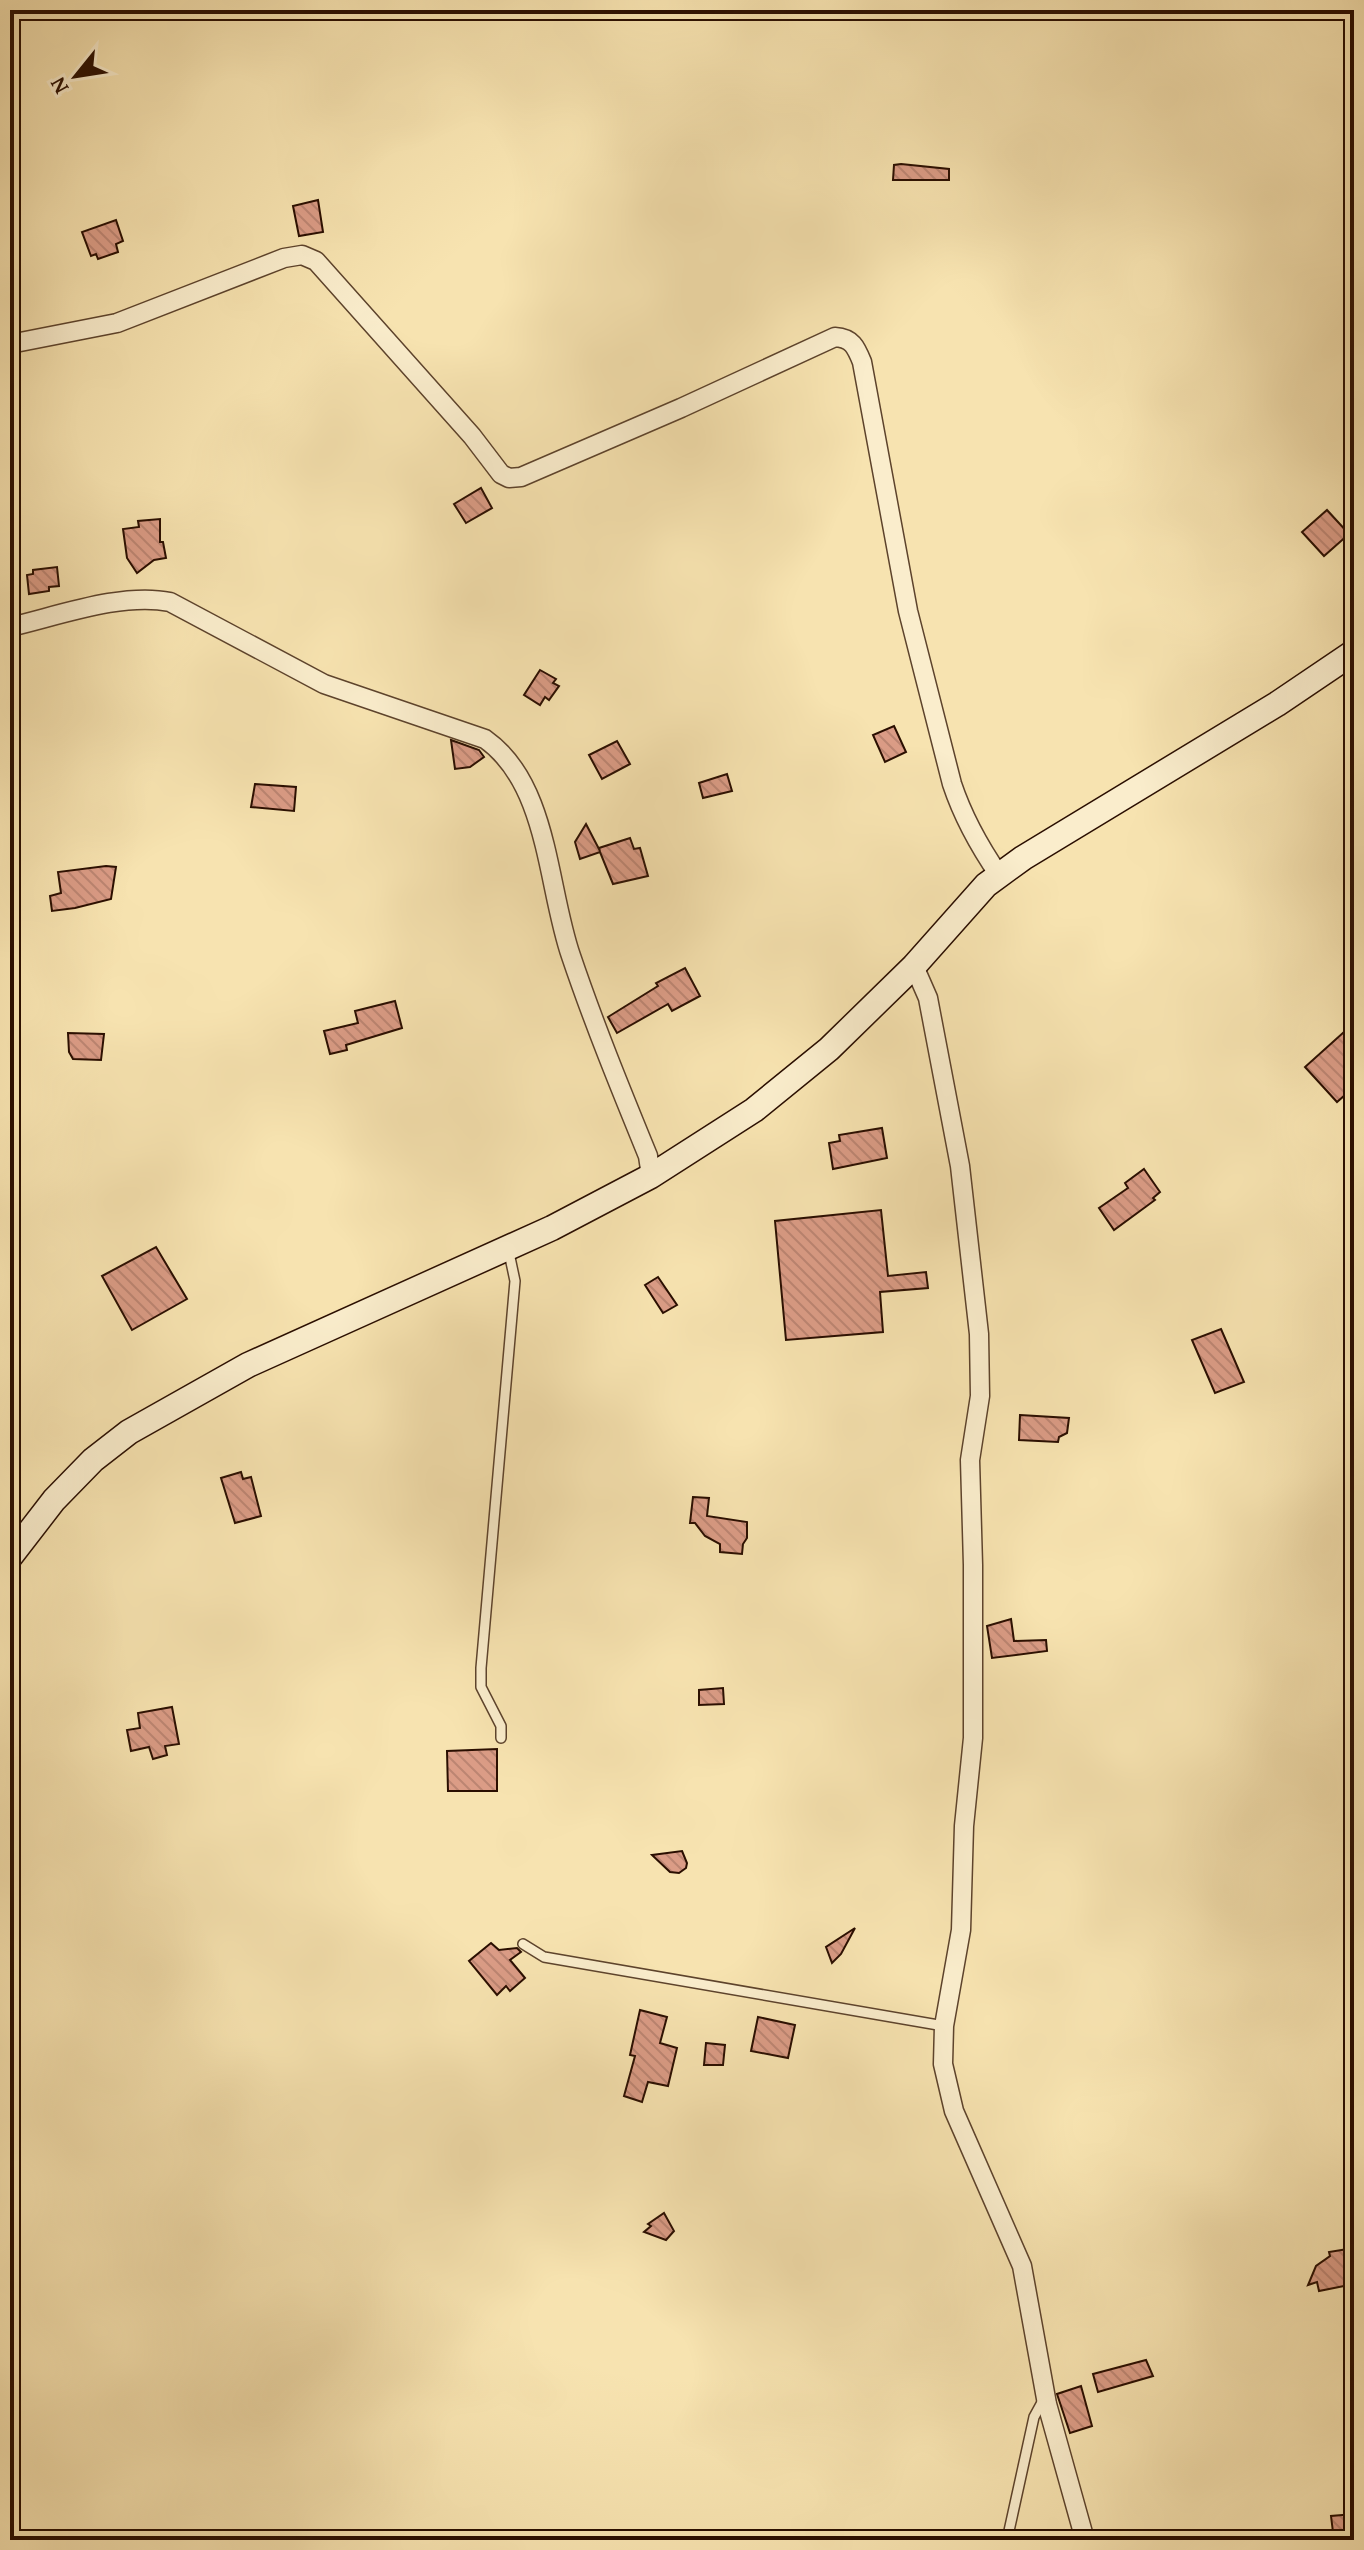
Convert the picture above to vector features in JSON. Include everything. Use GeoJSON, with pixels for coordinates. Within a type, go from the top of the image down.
{"type":"FeatureCollection","features":[{"type":"Feature","properties":{"kind":"main road"},"geometry":{"type":"LineString","coordinates":[[10,1557],[54,1500],[93,1460],[129,1432],[248,1365],[508,1248],[651,1176],[754,1110],[829,1049],[914,966],[986,885],[999,875],[1277,704],[1354,652]]}},
{"type":"Feature","properties":{"kind":"street"},"geometry":{"type":"LineString","coordinates":[[10,344],[117,323],[284,258],[302,255],[316,261],[472,436],[501,474],[509,478],[521,477],[638,427],[835,337],[844,338],[855,345],[862,362],[908,611],[952,784],[977,842],[999,875]]}},
{"type":"Feature","properties":{"kind":"street"},"geometry":{"type":"LineString","coordinates":[[10,627],[116,603],[149,598],[170,602],[324,684],[485,739],[502,751],[529,794],[539,822],[570,953],[648,1156],[651,1176]]}},
{"type":"Feature","properties":{"kind":"street"},"geometry":{"type":"LineString","coordinates":[[914,966],[928,998],[960,1166],[979,1334],[980,1396],[970,1460],[973,1738],[964,1826],[961,1930],[944,2026],[943,2064],[954,2111],[1022,2266],[1046,2396],[1085,2540]]}},
{"type":"Feature","properties":{"kind":"lane"},"geometry":{"type":"LineString","coordinates":[[501,1738],[501,1726],[481,1687],[481,1668],[515,1281],[508,1248]]}},
{"type":"Feature","properties":{"kind":"lane"},"geometry":{"type":"LineString","coordinates":[[523,1944],[544,1957],[944,2026]]}},
{"type":"Feature","properties":{"kind":"lane"},"geometry":{"type":"LineString","coordinates":[[1007,2540],[1034,2417],[1046,2396]]}},
{"type":"Feature","properties":{"kind":"building"},"geometry":{"type":"Polygon","coordinates":[[[894,165],[949,169],[949,180],[893,180],[894,165]]]}},
{"type":"Feature","properties":{"kind":"building"},"geometry":{"type":"Polygon","coordinates":[[[318,200],[323,232],[299,236],[293,206],[318,200]]]}},
{"type":"Feature","properties":{"kind":"building"},"geometry":{"type":"Polygon","coordinates":[[[116,220],[123,241],[116,244],[118,252],[98,259],[96,254],[91,256],[82,232],[116,220]]]}},
{"type":"Feature","properties":{"kind":"building"},"geometry":{"type":"Polygon","coordinates":[[[481,488],[492,508],[466,523],[454,504],[481,488]]]}},
{"type":"Feature","properties":{"kind":"building"},"geometry":{"type":"Polygon","coordinates":[[[1327,510],[1349,534],[1324,556],[1302,532],[1327,510]]]}},
{"type":"Feature","properties":{"kind":"building"},"geometry":{"type":"Polygon","coordinates":[[[160,519],[160,542],[163,542],[166,558],[154,560],[137,573],[127,558],[123,529],[139,527],[138,521],[160,519]]]}},
{"type":"Feature","properties":{"kind":"building"},"geometry":{"type":"Polygon","coordinates":[[[57,567],[59,586],[29,594],[27,575],[33,574],[33,570],[57,567]]]}},
{"type":"Feature","properties":{"kind":"building"},"geometry":{"type":"Polygon","coordinates":[[[540,670],[556,679],[553,683],[559,686],[549,700],[545,697],[540,705],[524,695],[540,670]]]}},
{"type":"Feature","properties":{"kind":"building"},"geometry":{"type":"Polygon","coordinates":[[[894,726],[906,752],[885,762],[873,735],[894,726]]]}},
{"type":"Feature","properties":{"kind":"building"},"geometry":{"type":"Polygon","coordinates":[[[451,740],[479,750],[484,757],[470,767],[455,769],[451,740]]]}},
{"type":"Feature","properties":{"kind":"building"},"geometry":{"type":"Polygon","coordinates":[[[617,741],[630,764],[602,779],[589,755],[617,741]]]}},
{"type":"Feature","properties":{"kind":"building"},"geometry":{"type":"Polygon","coordinates":[[[727,774],[732,791],[703,798],[699,783],[727,774]]]}},
{"type":"Feature","properties":{"kind":"building"},"geometry":{"type":"Polygon","coordinates":[[[255,784],[296,787],[294,811],[251,807],[255,784]]]}},
{"type":"Feature","properties":{"kind":"building"},"geometry":{"type":"Polygon","coordinates":[[[586,824],[600,851],[599,848],[630,838],[634,849],[640,848],[648,876],[613,884],[600,852],[580,859],[575,842],[586,824]]]}},
{"type":"Feature","properties":{"kind":"building"},"geometry":{"type":"Polygon","coordinates":[[[116,867],[111,899],[52,911],[50,896],[61,893],[58,872],[116,867]]]}},
{"type":"Feature","properties":{"kind":"building"},"geometry":{"type":"Polygon","coordinates":[[[685,968],[700,996],[672,1011],[668,1004],[617,1033],[608,1017],[658,986],[656,983],[685,968]]]}},
{"type":"Feature","properties":{"kind":"building"},"geometry":{"type":"Polygon","coordinates":[[[395,1001],[402,1028],[346,1045],[347,1050],[330,1054],[324,1031],[358,1023],[355,1011],[395,1001]]]}},
{"type":"Feature","properties":{"kind":"building"},"geometry":{"type":"Polygon","coordinates":[[[1354,1023],[1354,1087],[1337,1102],[1305,1067],[1354,1023]]]}},
{"type":"Feature","properties":{"kind":"building"},"geometry":{"type":"Polygon","coordinates":[[[68,1033],[104,1034],[101,1060],[73,1059],[69,1052],[68,1033]]]}},
{"type":"Feature","properties":{"kind":"building"},"geometry":{"type":"Polygon","coordinates":[[[882,1128],[887,1158],[833,1169],[829,1143],[840,1141],[839,1135],[882,1128]]]}},
{"type":"Feature","properties":{"kind":"building"},"geometry":{"type":"Polygon","coordinates":[[[1144,1169],[1160,1192],[1153,1198],[1155,1200],[1114,1230],[1099,1208],[1128,1188],[1125,1183],[1144,1169]]]}},
{"type":"Feature","properties":{"kind":"building"},"geometry":{"type":"Polygon","coordinates":[[[881,1210],[888,1276],[926,1272],[928,1288],[880,1292],[883,1332],[786,1340],[775,1221],[881,1210]]]}},
{"type":"Feature","properties":{"kind":"building"},"geometry":{"type":"Polygon","coordinates":[[[156,1247],[187,1299],[132,1330],[102,1276],[156,1247]]]}},
{"type":"Feature","properties":{"kind":"building"},"geometry":{"type":"Polygon","coordinates":[[[658,1277],[677,1305],[663,1313],[645,1285],[658,1277]]]}},
{"type":"Feature","properties":{"kind":"building"},"geometry":{"type":"Polygon","coordinates":[[[1221,1329],[1244,1382],[1215,1393],[1192,1340],[1221,1329]]]}},
{"type":"Feature","properties":{"kind":"building"},"geometry":{"type":"Polygon","coordinates":[[[1020,1415],[1069,1418],[1067,1433],[1059,1437],[1058,1442],[1019,1440],[1020,1415]]]}},
{"type":"Feature","properties":{"kind":"building"},"geometry":{"type":"Polygon","coordinates":[[[241,1472],[243,1479],[251,1477],[261,1516],[235,1523],[221,1478],[241,1472]]]}},
{"type":"Feature","properties":{"kind":"building"},"geometry":{"type":"Polygon","coordinates":[[[693,1497],[709,1498],[707,1516],[747,1522],[747,1538],[742,1554],[720,1552],[720,1544],[705,1536],[695,1523],[690,1523],[693,1497]]]}},
{"type":"Feature","properties":{"kind":"building"},"geometry":{"type":"Polygon","coordinates":[[[1011,1619],[1014,1641],[1046,1640],[1047,1651],[992,1658],[987,1626],[1011,1619]]]}},
{"type":"Feature","properties":{"kind":"building"},"geometry":{"type":"Polygon","coordinates":[[[723,1688],[724,1704],[699,1705],[699,1690],[723,1688]]]}},
{"type":"Feature","properties":{"kind":"building"},"geometry":{"type":"Polygon","coordinates":[[[172,1707],[179,1744],[165,1746],[167,1755],[153,1759],[149,1747],[131,1751],[127,1730],[140,1728],[138,1713],[172,1707]]]}},
{"type":"Feature","properties":{"kind":"building"},"geometry":{"type":"Polygon","coordinates":[[[497,1749],[497,1791],[448,1791],[447,1751],[497,1749]]]}},
{"type":"Feature","properties":{"kind":"building"},"geometry":{"type":"Polygon","coordinates":[[[682,1851],[687,1863],[679,1873],[670,1872],[652,1855],[682,1851]]]}},
{"type":"Feature","properties":{"kind":"building"},"geometry":{"type":"Polygon","coordinates":[[[855,1928],[841,1954],[832,1963],[826,1947],[855,1928]]]}},
{"type":"Feature","properties":{"kind":"building"},"geometry":{"type":"Polygon","coordinates":[[[491,1943],[499,1950],[517,1948],[521,1952],[510,1960],[525,1978],[510,1991],[506,1986],[497,1995],[469,1961],[491,1943]]]}},
{"type":"Feature","properties":{"kind":"building"},"geometry":{"type":"Polygon","coordinates":[[[640,2010],[667,2017],[660,2043],[677,2048],[668,2086],[648,2082],[642,2102],[624,2096],[635,2056],[630,2055],[640,2010]]]}},
{"type":"Feature","properties":{"kind":"building"},"geometry":{"type":"Polygon","coordinates":[[[758,2017],[795,2025],[788,2058],[751,2051],[758,2017]]]}},
{"type":"Feature","properties":{"kind":"building"},"geometry":{"type":"Polygon","coordinates":[[[706,2043],[725,2045],[723,2065],[704,2065],[706,2043]]]}},
{"type":"Feature","properties":{"kind":"building"},"geometry":{"type":"Polygon","coordinates":[[[664,2213],[674,2231],[666,2240],[644,2232],[651,2226],[648,2224],[664,2213]]]}},
{"type":"Feature","properties":{"kind":"building"},"geometry":{"type":"Polygon","coordinates":[[[1354,2248],[1354,2284],[1319,2291],[1317,2282],[1308,2285],[1316,2266],[1330,2256],[1329,2252],[1354,2248]]]}},
{"type":"Feature","properties":{"kind":"building"},"geometry":{"type":"Polygon","coordinates":[[[1146,2360],[1153,2376],[1098,2392],[1093,2374],[1146,2360]]]}},
{"type":"Feature","properties":{"kind":"building"},"geometry":{"type":"Polygon","coordinates":[[[1081,2386],[1092,2426],[1070,2433],[1057,2394],[1081,2386]]]}},
{"type":"Feature","properties":{"kind":"building"},"geometry":{"type":"Polygon","coordinates":[[[1354,2514],[1354,2540],[1334,2540],[1331,2516],[1354,2514]]]}}]}
